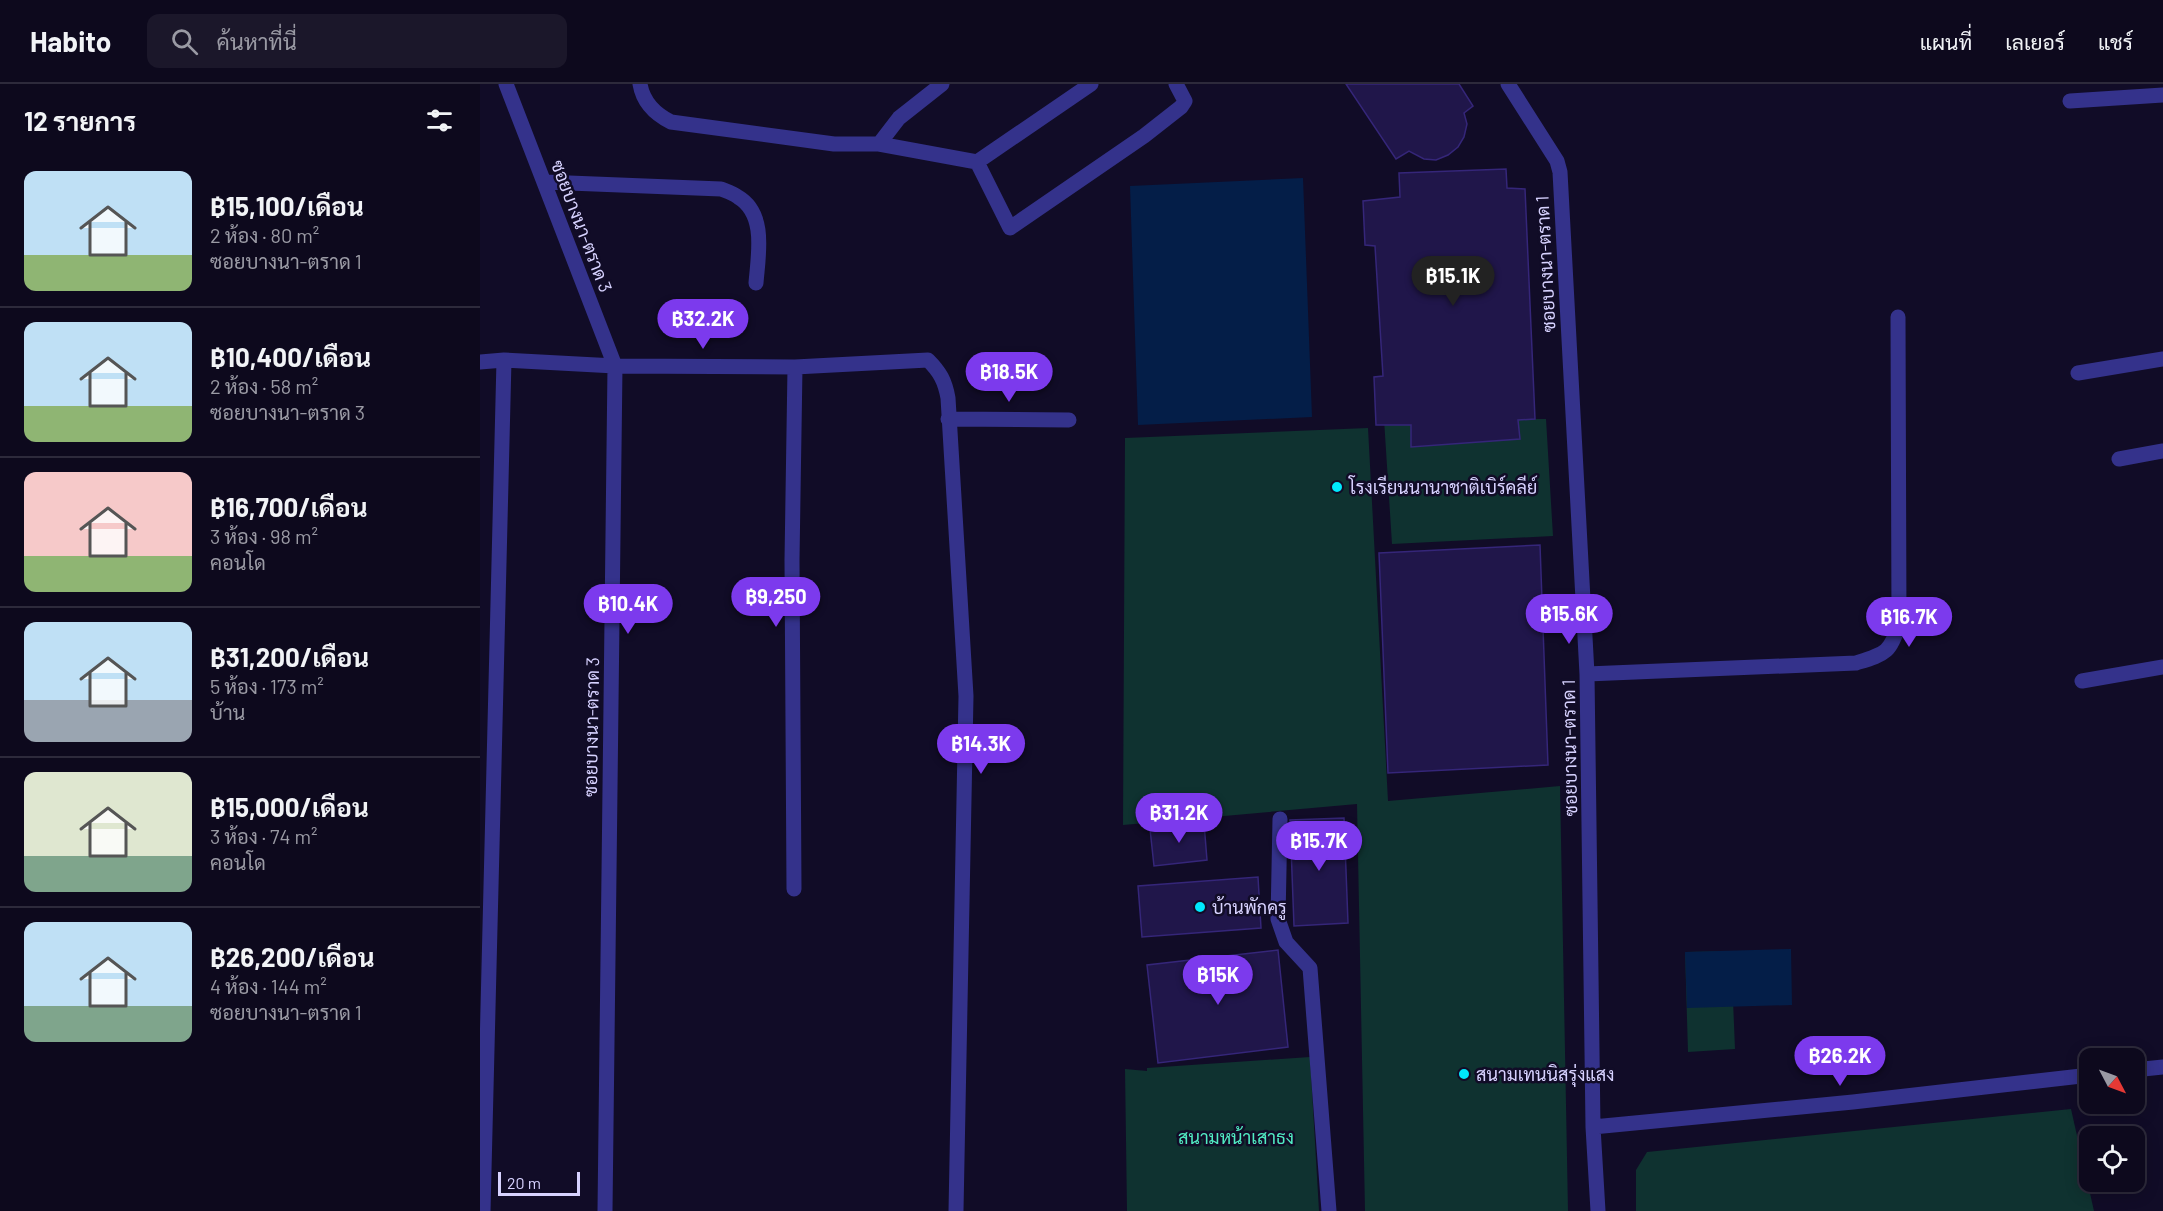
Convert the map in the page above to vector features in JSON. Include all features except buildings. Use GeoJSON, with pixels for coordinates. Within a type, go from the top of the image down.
{"type":"FeatureCollection","features":[{"type":"Feature","properties":{"kind":"street","name":"ซอยบางนา-ตราด 3"},"geometry":{"type":"LineString","coordinates":[[506,84],[615,366],[605,1211]]}},
{"type":"Feature","properties":{"kind":"street"},"geometry":{"type":"LineString","coordinates":[[640,84],[647,102],[662,117],[671,122],[834,144],[879,144],[977,162],[1090,84]]}},
{"type":"Feature","properties":{"kind":"street"},"geometry":{"type":"LineString","coordinates":[[879,144],[899,118],[942,84]]}},
{"type":"Feature","properties":{"kind":"street"},"geometry":{"type":"LineString","coordinates":[[977,162],[1010,228],[1144,136],[1181,107],[1185,101],[1176,84]]}},
{"type":"Feature","properties":{"kind":"street","name":"ซอยบางนา-ตราด 1"},"geometry":{"type":"LineString","coordinates":[[1508,84],[1557,161],[1560,172],[1587,674],[1593,1127],[1598,1211]]}},
{"type":"Feature","properties":{"kind":"street"},"geometry":{"type":"LineString","coordinates":[[2070,100],[2163,95]]}},
{"type":"Feature","properties":{"kind":"street"},"geometry":{"type":"LineString","coordinates":[[544,182],[721,189],[741,198],[751,210],[757,225],[759,243],[756,283]]}},
{"type":"Feature","properties":{"kind":"street"},"geometry":{"type":"LineString","coordinates":[[1587,674],[1856,663],[1879,656],[1894,643],[1899,623],[1898,316]]}},
{"type":"Feature","properties":{"kind":"street"},"geometry":{"type":"LineString","coordinates":[[2078,373],[2163,359]]}},
{"type":"Feature","properties":{"kind":"street"},"geometry":{"type":"LineString","coordinates":[[483,1211],[504,360]]}},
{"type":"Feature","properties":{"kind":"street"},"geometry":{"type":"LineString","coordinates":[[480,362],[504,360],[615,366],[795,367],[928,360],[939,371],[945,383],[948,419],[966,696],[956,1211]]}},
{"type":"Feature","properties":{"kind":"street"},"geometry":{"type":"LineString","coordinates":[[794,889],[792,561],[795,367]]}},
{"type":"Feature","properties":{"kind":"street"},"geometry":{"type":"LineString","coordinates":[[948,419],[1069,420]]}},
{"type":"Feature","properties":{"kind":"street"},"geometry":{"type":"LineString","coordinates":[[2119,459],[2163,451]]}},
{"type":"Feature","properties":{"kind":"street"},"geometry":{"type":"LineString","coordinates":[[2082,681],[2163,667]]}},
{"type":"Feature","properties":{"kind":"street"},"geometry":{"type":"LineString","coordinates":[[1280,819],[1278,919],[1286,942],[1310,968],[1329,1211]]}},
{"type":"Feature","properties":{"kind":"street"},"geometry":{"type":"LineString","coordinates":[[2145,1069],[2163,1067]]}},
{"type":"Feature","properties":{"kind":"street"},"geometry":{"type":"LineString","coordinates":[[1593,1127],[1853,1102],[2079,1076]]}},
{"type":"Feature","properties":{"kind":"green space"},"geometry":{"type":"Polygon","coordinates":[[[1384,419],[1546,419],[1553,536],[1392,544],[1384,419]]]}},
{"type":"Feature","properties":{"kind":"green space"},"geometry":{"type":"Polygon","coordinates":[[[1368,428],[1388,801],[1560,786],[1568,1211],[1365,1211],[1357,804],[1123,825],[1125,438],[1368,428]]]}},
{"type":"Feature","properties":{"kind":"green space"},"geometry":{"type":"Polygon","coordinates":[[[1731,951],[1735,1049],[1688,1052],[1685,952],[1731,951]]]}},
{"type":"Feature","properties":{"kind":"green space","name":"สนามหน้าเสาธง"},"geometry":{"type":"Polygon","coordinates":[[[1310,1057],[1319,1211],[1127,1211],[1125,1069],[1147,1071],[1147,1068],[1310,1057]]]}},
{"type":"Feature","properties":{"kind":"green space"},"geometry":{"type":"Polygon","coordinates":[[[2071,1109],[2079,1144],[2079,1192],[2090,1192],[2094,1211],[1636,1211],[1636,1170],[1647,1152],[2071,1109]]]}},
{"type":"Feature","properties":{"kind":"water"},"geometry":{"type":"Polygon","coordinates":[[[1303,178],[1312,417],[1138,425],[1130,186],[1303,178]]]}},
{"type":"Feature","properties":{"kind":"water"},"geometry":{"type":"Polygon","coordinates":[[[1791,949],[1792,1005],[1687,1008],[1685,952],[1791,949]]]}},
{"type":"Feature","properties":{"kind":"place","name":"โรงเรียนนานาชาติเบิร์คลีย์"},"geometry":{"type":"Point","coordinates":[1337,487]}},
{"type":"Feature","properties":{"kind":"place","name":"บ้านพักครู"},"geometry":{"type":"Point","coordinates":[1200,907]}},
{"type":"Feature","properties":{"kind":"place","name":"สนามเทนนิสรุ่งแสง"},"geometry":{"type":"Point","coordinates":[1464,1074]}}]}
